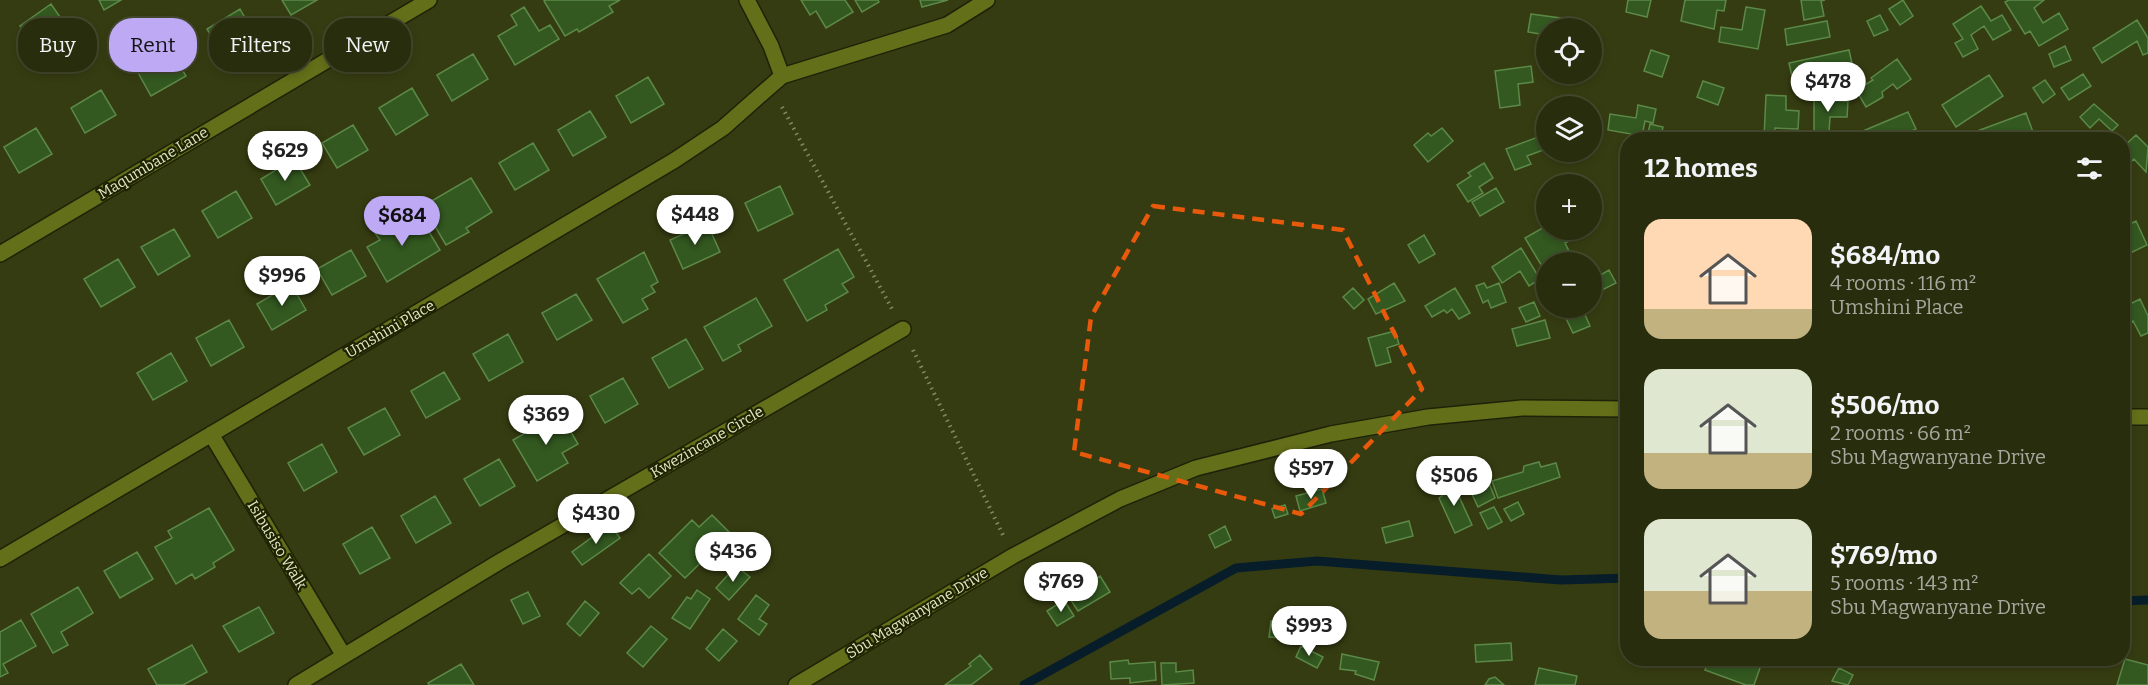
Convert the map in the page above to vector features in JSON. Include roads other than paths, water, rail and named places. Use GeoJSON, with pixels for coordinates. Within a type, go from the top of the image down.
{"type":"FeatureCollection","features":[{"type":"Feature","properties":{"kind":"street","name":"Maqumbane Lane"},"geometry":{"type":"LineString","coordinates":[[0,254],[429,0]]}},
{"type":"Feature","properties":{"kind":"street"},"geometry":{"type":"LineString","coordinates":[[747,0],[771,46],[776,81],[947,25],[987,0]]}},
{"type":"Feature","properties":{"kind":"street","name":"Umshini Place"},"geometry":{"type":"LineString","coordinates":[[0,559],[675,160],[723,128],[776,81]]}},
{"type":"Feature","properties":{"kind":"street","name":"Kwezincane Circle"},"geometry":{"type":"LineString","coordinates":[[296,685],[499,562],[903,329]]}},
{"type":"Feature","properties":{"kind":"street","name":"Sbu Magwanyane Drive"},"geometry":{"type":"LineString","coordinates":[[796,685],[1013,555],[1120,499],[1196,468],[1331,434],[1428,417],[1522,408],[1620,409]]}},
{"type":"Feature","properties":{"kind":"street"},"geometry":{"type":"LineString","coordinates":[[2130,417],[2148,417]]}},
{"type":"Feature","properties":{"kind":"street","name":"Isibusiso Walk"},"geometry":{"type":"LineString","coordinates":[[211,434],[344,656]]}},
{"type":"Feature","properties":{"kind":"waterway"},"geometry":{"type":"LineString","coordinates":[[1024,685],[1236,568],[1317,561],[1561,580],[1620,578]]}},
{"type":"Feature","properties":{"kind":"waterway"},"geometry":{"type":"LineString","coordinates":[[2130,601],[2148,600]]}}]}
